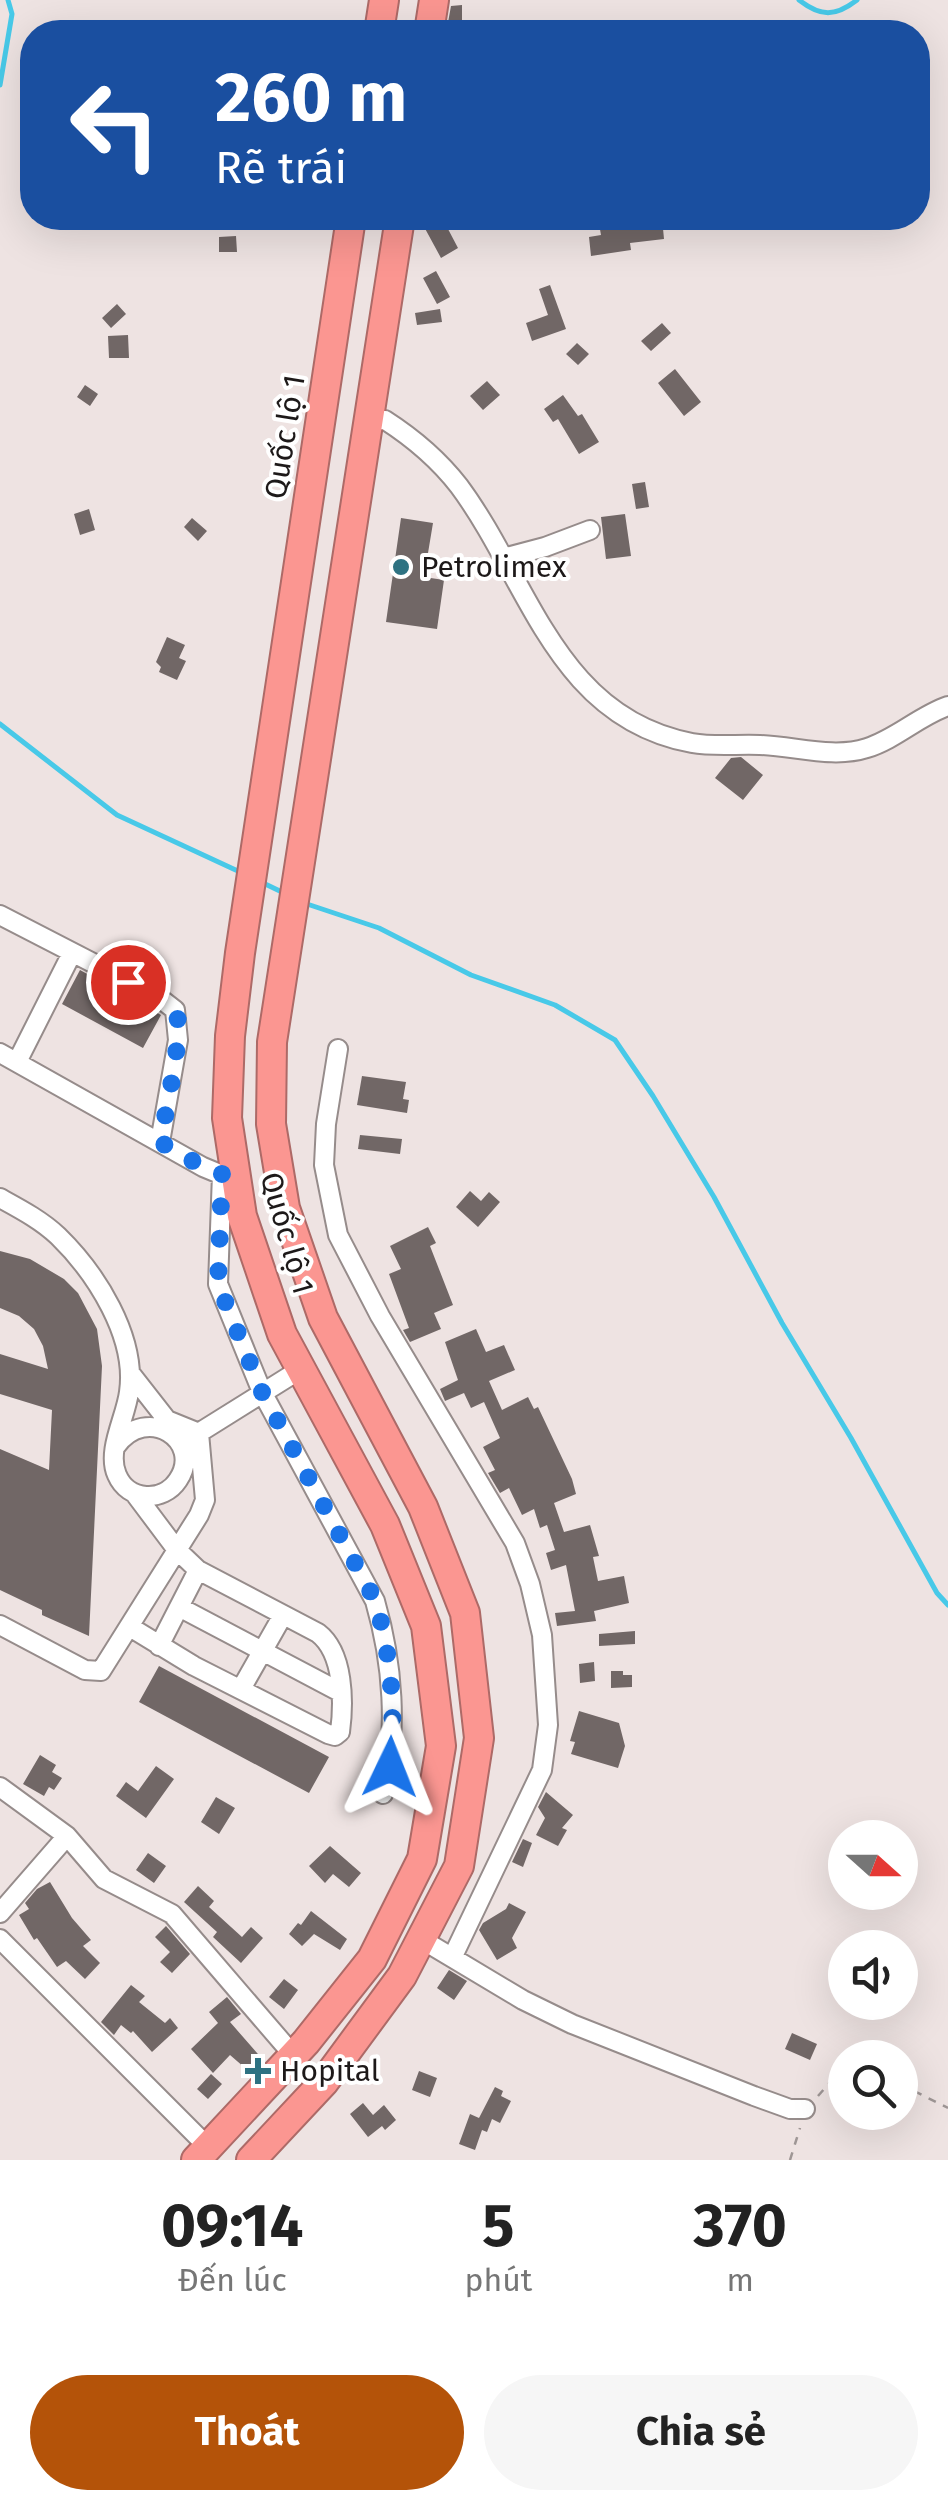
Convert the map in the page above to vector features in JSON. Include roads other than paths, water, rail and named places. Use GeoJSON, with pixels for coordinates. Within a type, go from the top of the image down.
{"type":"FeatureCollection","features":[{"type":"Feature","properties":{"kind":"highway","name":"Quốc lộ 1"},"geometry":{"type":"LineString","coordinates":[[202,2153],[294,2056],[372,1959],[422,1858],[441,1746],[426,1626],[385,1525],[276,1317],[230,1177],[230,1036],[240,953],[349,230]]}},
{"type":"Feature","properties":{"kind":"highway","name":"Quốc lộ 1"},"geometry":{"type":"LineString","coordinates":[[250,2160],[324,2082],[402,1976],[459,1866],[478,1738],[465,1612],[423,1506],[323,1318],[285,1208],[271,1124],[272,1042],[398,230]]}},
{"type":"Feature","properties":{"kind":"highway"},"geometry":{"type":"LineString","coordinates":[[311,486],[358,488]]}},
{"type":"Feature","properties":{"kind":"highway"},"geometry":{"type":"LineString","coordinates":[[301,1369],[338,1345]]}},
{"type":"Feature","properties":{"kind":"highway"},"geometry":{"type":"LineString","coordinates":[[263,2088],[289,2119]]}},
{"type":"Feature","properties":{"kind":"street"},"geometry":{"type":"LineString","coordinates":[[368,422],[385,420],[426,450],[460,488],[538,624],[571,670],[612,708],[657,733],[710,744],[851,751],[879,743],[948,706]]}},
{"type":"Feature","properties":{"kind":"street"},"geometry":{"type":"LineString","coordinates":[[503,558],[545,548],[590,530]]}},
{"type":"Feature","properties":{"kind":"street"},"geometry":{"type":"LineString","coordinates":[[0,915],[156,996],[175,1010],[178,1040],[160,1142]]}},
{"type":"Feature","properties":{"kind":"street"},"geometry":{"type":"LineString","coordinates":[[72,952],[5,1059],[203,1167],[230,1177],[218,1284],[262,1392],[375,1600],[382,1626],[390,1680],[392,1744],[384,1794]]}},
{"type":"Feature","properties":{"kind":"street"},"geometry":{"type":"LineString","coordinates":[[338,1049],[324,1165],[338,1235],[380,1316],[515,1543],[542,1635],[548,1725],[542,1770],[453,1956]]}},
{"type":"Feature","properties":{"kind":"street"},"geometry":{"type":"LineString","coordinates":[[0,1198],[56,1235],[90,1275],[117,1324],[131,1374],[168,1420],[199,1433]]}},
{"type":"Feature","properties":{"kind":"street"},"geometry":{"type":"LineString","coordinates":[[180,1444],[301,1369]]}},
{"type":"Feature","properties":{"kind":"street"},"geometry":{"type":"LineString","coordinates":[[130,1627],[334,1736],[341,1728],[336,1660],[330,1644],[318,1633],[198,1570],[118,1479],[113,1457],[131,1374]]}},
{"type":"Feature","properties":{"kind":"street"},"geometry":{"type":"LineString","coordinates":[[116,1446],[133,1429],[144,1426],[168,1431],[180,1444],[184,1462],[176,1483],[158,1496],[135,1494]]}},
{"type":"Feature","properties":{"kind":"street"},"geometry":{"type":"LineString","coordinates":[[0,1625],[85,1670],[96,1672],[108,1664],[205,1500],[199,1433]]}},
{"type":"Feature","properties":{"kind":"street"},"geometry":{"type":"LineString","coordinates":[[160,1646],[198,1570]]}},
{"type":"Feature","properties":{"kind":"street"},"geometry":{"type":"LineString","coordinates":[[179,1607],[340,1692]]}},
{"type":"Feature","properties":{"kind":"street"},"geometry":{"type":"LineString","coordinates":[[242,1689],[283,1615]]}},
{"type":"Feature","properties":{"kind":"street"},"geometry":{"type":"LineString","coordinates":[[0,1787],[68,1836],[104,1879],[172,1914],[294,2056]]}},
{"type":"Feature","properties":{"kind":"street"},"geometry":{"type":"LineString","coordinates":[[0,1913],[68,1836]]}},
{"type":"Feature","properties":{"kind":"street"},"geometry":{"type":"LineString","coordinates":[[0,1939],[202,2153]]}},
{"type":"Feature","properties":{"kind":"street"},"geometry":{"type":"LineString","coordinates":[[421,1939],[523,2000],[572,2024],[790,2109],[805,2109]]}},
{"type":"Feature","properties":{"kind":"waterway"},"geometry":{"type":"LineString","coordinates":[[0,85],[12,14],[8,0]]}},
{"type":"Feature","properties":{"kind":"waterway"},"geometry":{"type":"LineString","coordinates":[[799,0],[828,13],[857,0]]}},
{"type":"Feature","properties":{"kind":"waterway"},"geometry":{"type":"LineString","coordinates":[[0,724],[117,815],[240,872]]}},
{"type":"Feature","properties":{"kind":"waterway"},"geometry":{"type":"LineString","coordinates":[[259,881],[286,894]]}},
{"type":"Feature","properties":{"kind":"waterway"},"geometry":{"type":"LineString","coordinates":[[304,903],[379,928],[471,975],[555,1005],[615,1040],[714,1197],[782,1323],[937,1593],[948,1605]]}},
{"type":"Feature","properties":{"kind":"place","name":"Petrolimex"},"geometry":{"type":"Point","coordinates":[401,567]}},
{"type":"Feature","properties":{"kind":"place","name":"Hopital"},"geometry":{"type":"Point","coordinates":[258,2071]}}]}
